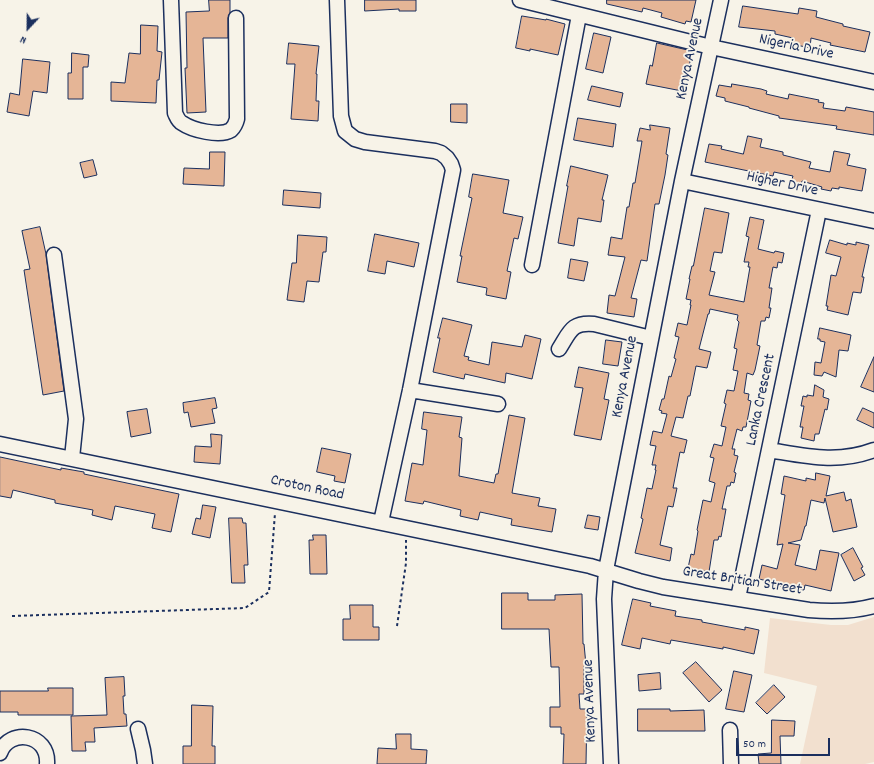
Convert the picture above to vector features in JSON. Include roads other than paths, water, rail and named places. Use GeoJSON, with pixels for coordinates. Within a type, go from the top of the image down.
{"type":"FeatureCollection","features":[{"type":"Feature","properties":{"kind":"street"},"geometry":{"type":"LineString","coordinates":[[171,0],[175,113],[178,120],[182,123],[203,131],[227,132],[232,129],[237,119],[236,18]]}},
{"type":"Feature","properties":{"kind":"street"},"geometry":{"type":"LineString","coordinates":[[337,0],[340,116],[345,131],[354,139],[365,142],[438,152],[447,158],[452,167],[452,180],[410,390],[381,522]]}},
{"type":"Feature","properties":{"kind":"street","name":"Nigeria Drive"},"geometry":{"type":"LineString","coordinates":[[520,0],[711,47],[874,82]]}},
{"type":"Feature","properties":{"kind":"street","name":"Kenya Avenue"},"geometry":{"type":"LineString","coordinates":[[611,764],[604,599],[606,570],[682,181],[720,0]]}},
{"type":"Feature","properties":{"kind":"street"},"geometry":{"type":"LineString","coordinates":[[532,265],[579,15]]}},
{"type":"Feature","properties":{"kind":"street","name":"Higher Drive"},"geometry":{"type":"LineString","coordinates":[[682,181],[874,221]]}},
{"type":"Feature","properties":{"kind":"street","name":"Lanka Crescent"},"geometry":{"type":"LineString","coordinates":[[738,598],[819,210]]}},
{"type":"Feature","properties":{"kind":"street"},"geometry":{"type":"LineString","coordinates":[[54,255],[76,419],[72,458]]}},
{"type":"Feature","properties":{"kind":"street"},"geometry":{"type":"LineString","coordinates":[[559,349],[573,328],[578,324],[584,323],[594,324],[651,338]]}},
{"type":"Feature","properties":{"kind":"street"},"geometry":{"type":"LineString","coordinates":[[410,390],[498,404]]}},
{"type":"Feature","properties":{"kind":"street","name":"Croton Road"},"geometry":{"type":"LineString","coordinates":[[0,444],[406,527],[606,570]]}},
{"type":"Feature","properties":{"kind":"street"},"geometry":{"type":"LineString","coordinates":[[769,450],[835,459],[863,454],[874,450]]}},
{"type":"Feature","properties":{"kind":"street","name":"Great Britian Street"},"geometry":{"type":"LineString","coordinates":[[606,570],[663,587],[809,610],[846,612],[874,606]]}},
{"type":"Feature","properties":{"kind":"street"},"geometry":{"type":"LineString","coordinates":[[138,729],[145,764]]}},
{"type":"Feature","properties":{"kind":"street"},"geometry":{"type":"LineString","coordinates":[[730,730],[731,764]]}},
{"type":"Feature","properties":{"kind":"street"},"geometry":{"type":"LineString","coordinates":[[0,753],[6,744],[12,739],[26,737],[42,744],[46,750],[47,764]]}}]}
